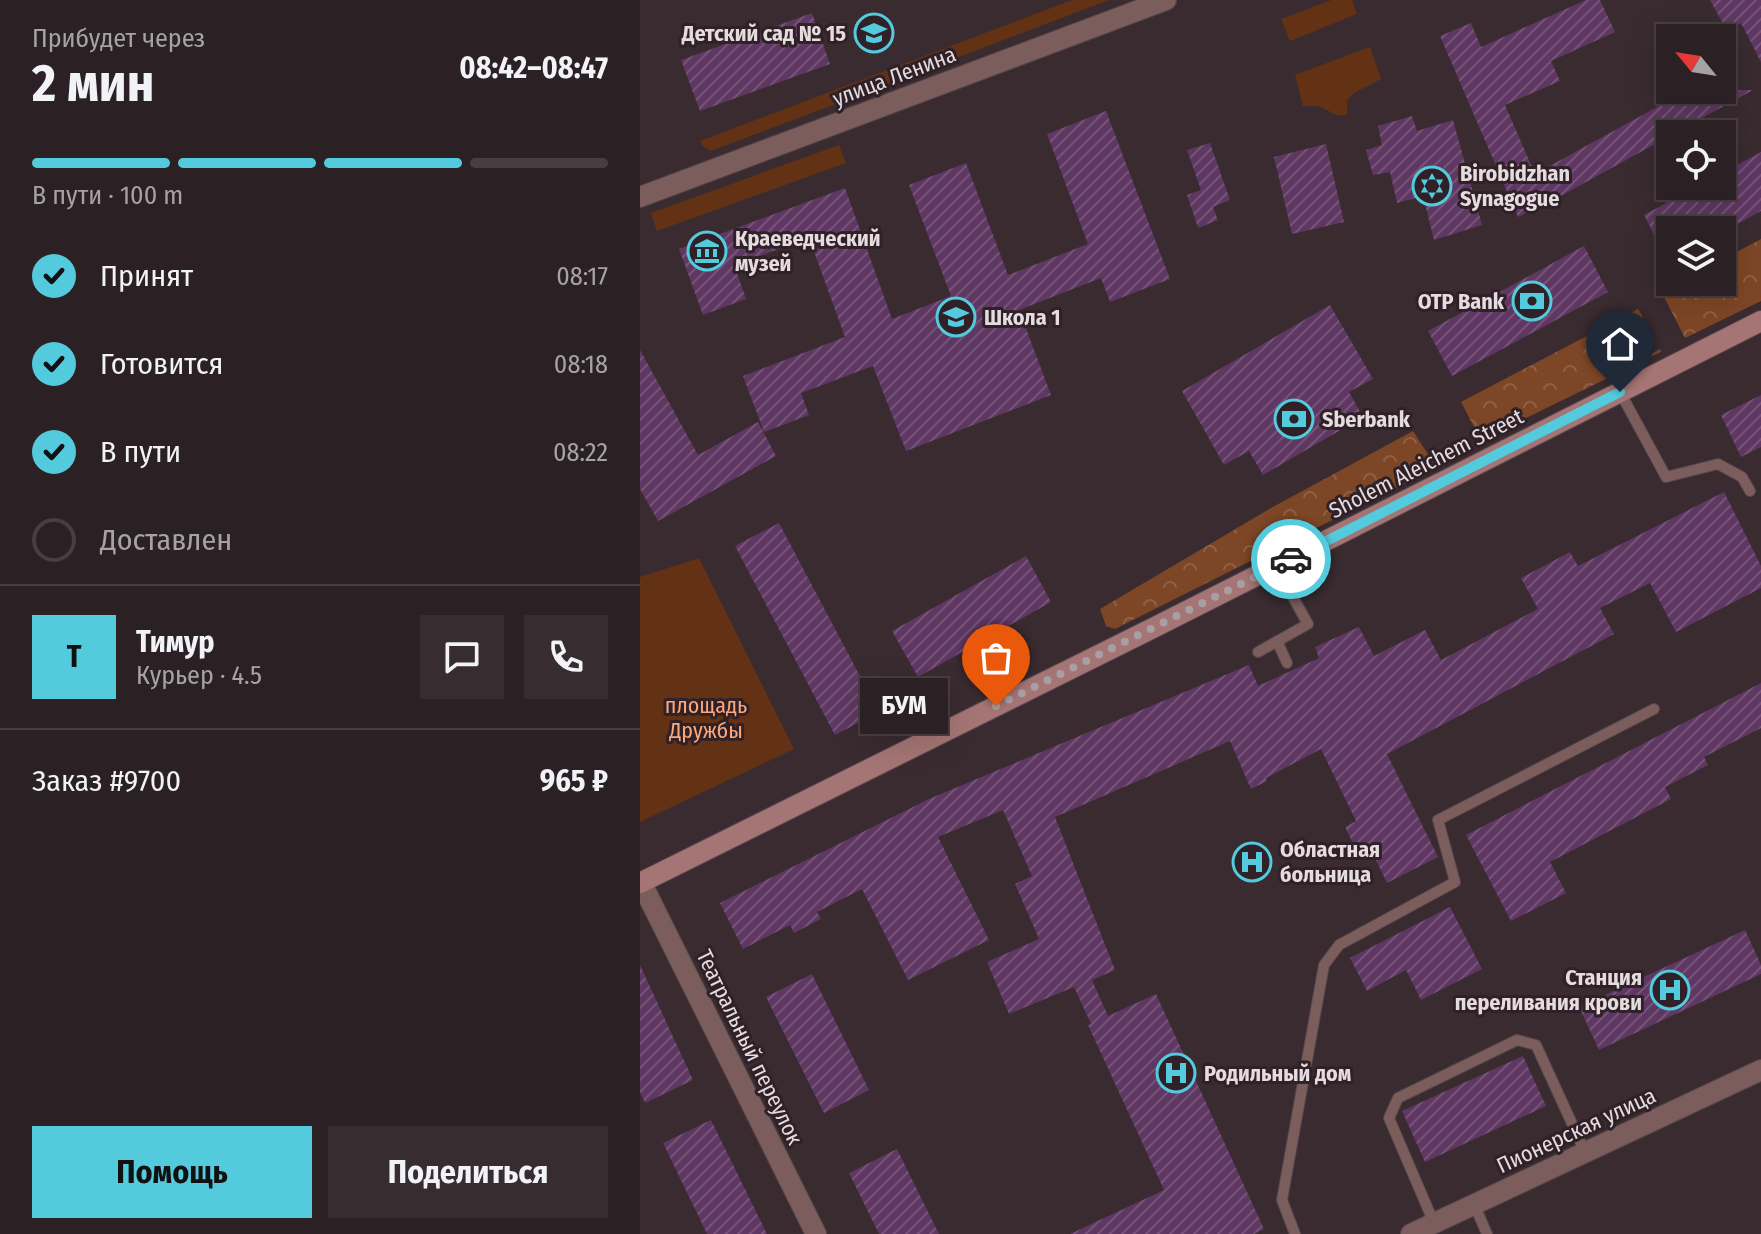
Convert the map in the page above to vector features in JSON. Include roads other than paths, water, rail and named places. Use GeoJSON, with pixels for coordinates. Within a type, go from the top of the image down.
{"type":"FeatureCollection","features":[{"type":"Feature","properties":{"kind":"main road","name":"Sholem Aleichem Street"},"geometry":{"type":"LineString","coordinates":[[641,882],[1276,567],[1761,321]]}},
{"type":"Feature","properties":{"kind":"street","name":"улица Ленина"},"geometry":{"type":"LineString","coordinates":[[640,197],[1166,0]]}},
{"type":"Feature","properties":{"kind":"street","name":"Театральный переулок"},"geometry":{"type":"LineString","coordinates":[[641,882],[816,1234]]}},
{"type":"Feature","properties":{"kind":"street","name":"Пионерская улица"},"geometry":{"type":"LineString","coordinates":[[1411,1234],[1761,1070]]}},
{"type":"Feature","properties":{"kind":"lane"},"geometry":{"type":"LineString","coordinates":[[1620,392],[1666,477],[1718,464],[1742,477],[1750,491]]}},
{"type":"Feature","properties":{"kind":"lane"},"geometry":{"type":"LineString","coordinates":[[1258,652],[1308,624],[1276,567]]}},
{"type":"Feature","properties":{"kind":"lane"},"geometry":{"type":"LineString","coordinates":[[1277,641],[1287,663]]}},
{"type":"Feature","properties":{"kind":"lane"},"geometry":{"type":"LineString","coordinates":[[1295,1234],[1282,1200],[1324,965],[1339,945],[1455,882],[1438,820],[1654,709]]}},
{"type":"Feature","properties":{"kind":"lane"},"geometry":{"type":"LineString","coordinates":[[1434,1223],[1389,1118],[1398,1098],[1517,1040],[1536,1045],[1585,1152]]}},
{"type":"Feature","properties":{"kind":"lane"},"geometry":{"type":"LineString","coordinates":[[1474,1204],[1487,1234]]}},
{"type":"Feature","properties":{"kind":"place","name":"Детский сад № 15"},"geometry":{"type":"Point","coordinates":[874,33]}},
{"type":"Feature","properties":{"kind":"place","name":"Birobidzhan Synagogue"},"geometry":{"type":"Point","coordinates":[1432,186]}},
{"type":"Feature","properties":{"kind":"place","name":"Краеведческий музей"},"geometry":{"type":"Point","coordinates":[707,251]}},
{"type":"Feature","properties":{"kind":"place","name":"OTP Bank"},"geometry":{"type":"Point","coordinates":[1532,301]}},
{"type":"Feature","properties":{"kind":"place","name":"Школа 1"},"geometry":{"type":"Point","coordinates":[956,317]}},
{"type":"Feature","properties":{"kind":"place","name":"Sberbank"},"geometry":{"type":"Point","coordinates":[1294,419]}},
{"type":"Feature","properties":{"kind":"place","name":"БУМ"},"geometry":{"type":"Point","coordinates":[996,706]}},
{"type":"Feature","properties":{"kind":"place","name":"Областная больница"},"geometry":{"type":"Point","coordinates":[1252,862]}},
{"type":"Feature","properties":{"kind":"place","name":"Станция переливания крови"},"geometry":{"type":"Point","coordinates":[1670,990]}},
{"type":"Feature","properties":{"kind":"place","name":"Родильный дом"},"geometry":{"type":"Point","coordinates":[1176,1073]}},
{"type":"Feature","properties":{"kind":"park label","name":"площадь Дружбы"},"geometry":{"type":"Point","coordinates":[706,718]}}]}
